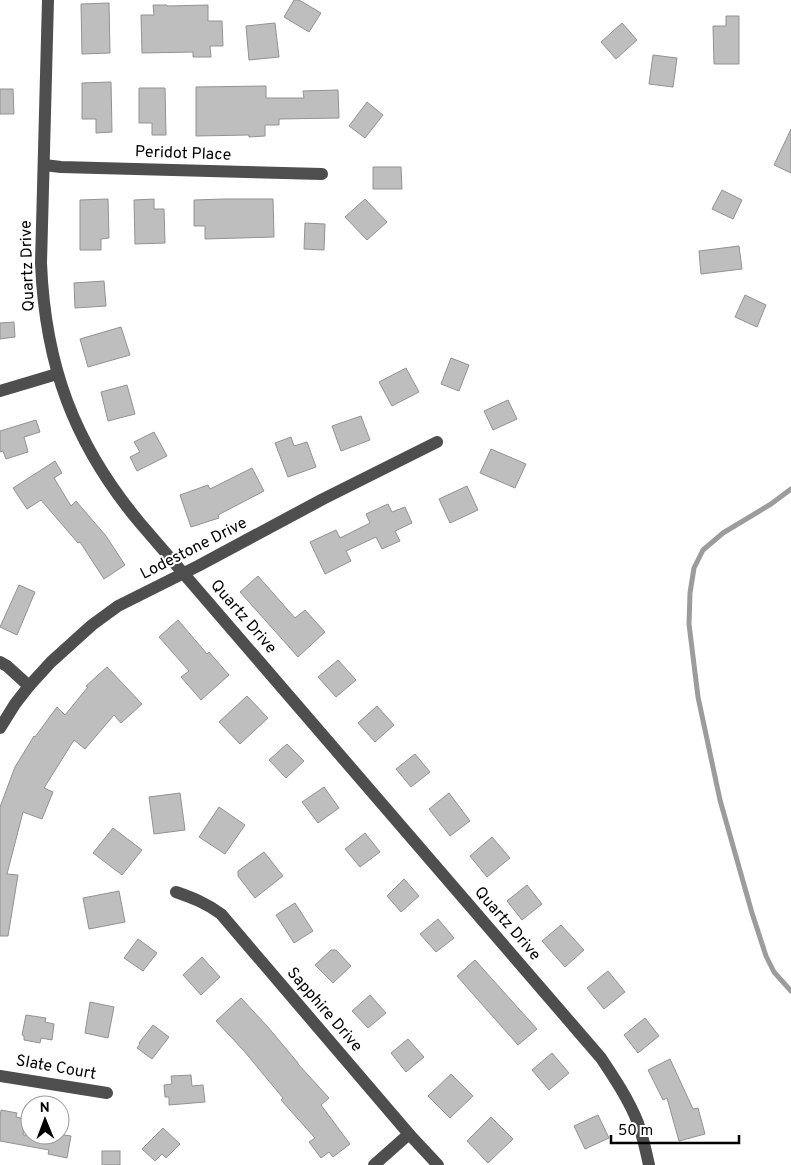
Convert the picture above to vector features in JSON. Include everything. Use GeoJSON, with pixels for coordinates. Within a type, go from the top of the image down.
{"type":"FeatureCollection","features":[{"type":"Feature","properties":{"kind":"street","name":"Quartz Drive"},"geometry":{"type":"LineString","coordinates":[[48,0],[40,263],[42,290],[49,339],[58,374],[70,409],[93,458],[123,502],[183,574],[601,1058],[618,1084],[638,1123],[649,1165]]}},
{"type":"Feature","properties":{"kind":"street","name":"Peridot Place"},"geometry":{"type":"LineString","coordinates":[[44,165],[322,174]]}},
{"type":"Feature","properties":{"kind":"street"},"geometry":{"type":"LineString","coordinates":[[0,391],[58,374]]}},
{"type":"Feature","properties":{"kind":"street","name":"Lodestone Drive"},"geometry":{"type":"LineString","coordinates":[[0,728],[15,704],[51,662],[92,625],[118,606],[437,442]]}},
{"type":"Feature","properties":{"kind":"street"},"geometry":{"type":"LineString","coordinates":[[0,662],[29,686]]}},
{"type":"Feature","properties":{"kind":"street","name":"Sapphire Drive"},"geometry":{"type":"LineString","coordinates":[[176,892],[210,905],[221,914],[409,1134],[438,1165]]}},
{"type":"Feature","properties":{"kind":"street","name":"Slate Court"},"geometry":{"type":"LineString","coordinates":[[0,1076],[107,1094]]}},
{"type":"Feature","properties":{"kind":"street"},"geometry":{"type":"LineString","coordinates":[[374,1165],[409,1134]]}},
{"type":"Feature","properties":{"kind":"building"},"geometry":{"type":"Polygon","coordinates":[[[294,0],[299,0],[321,13],[309,32],[284,17],[294,0]]]}},
{"type":"Feature","properties":{"kind":"building"},"geometry":{"type":"Polygon","coordinates":[[[109,3],[110,53],[82,54],[81,4],[109,3]]]}},
{"type":"Feature","properties":{"kind":"building"},"geometry":{"type":"Polygon","coordinates":[[[153,5],[208,5],[208,21],[222,21],[223,46],[210,46],[211,57],[193,57],[193,52],[142,53],[141,15],[154,15],[153,5]]]}},
{"type":"Feature","properties":{"kind":"building"},"geometry":{"type":"Polygon","coordinates":[[[726,16],[739,16],[739,64],[714,64],[713,26],[726,26],[726,16]]]}},
{"type":"Feature","properties":{"kind":"building"},"geometry":{"type":"Polygon","coordinates":[[[275,23],[279,57],[249,60],[246,26],[275,23]]]}},
{"type":"Feature","properties":{"kind":"building"},"geometry":{"type":"Polygon","coordinates":[[[622,23],[637,40],[616,59],[601,42],[622,23]]]}},
{"type":"Feature","properties":{"kind":"building"},"geometry":{"type":"Polygon","coordinates":[[[653,55],[677,58],[673,87],[649,84],[653,55]]]}},
{"type":"Feature","properties":{"kind":"building"},"geometry":{"type":"Polygon","coordinates":[[[111,82],[112,132],[96,133],[96,119],[82,119],[82,83],[111,82]]]}},
{"type":"Feature","properties":{"kind":"building"},"geometry":{"type":"Polygon","coordinates":[[[266,86],[266,98],[304,98],[303,91],[338,90],[339,118],[279,119],[279,125],[265,125],[265,136],[196,136],[196,87],[266,86]]]}},
{"type":"Feature","properties":{"kind":"building"},"geometry":{"type":"Polygon","coordinates":[[[139,88],[165,88],[166,135],[152,135],[152,123],[139,123],[139,88]]]}},
{"type":"Feature","properties":{"kind":"building"},"geometry":{"type":"Polygon","coordinates":[[[0,89],[13,89],[14,114],[0,114],[0,89]]]}},
{"type":"Feature","properties":{"kind":"building"},"geometry":{"type":"Polygon","coordinates":[[[367,102],[383,115],[365,138],[349,126],[367,102]]]}},
{"type":"Feature","properties":{"kind":"building"},"geometry":{"type":"Polygon","coordinates":[[[791,129],[791,173],[774,165],[791,129]]]}},
{"type":"Feature","properties":{"kind":"building"},"geometry":{"type":"Polygon","coordinates":[[[373,167],[401,167],[402,189],[373,189],[373,167]]]}},
{"type":"Feature","properties":{"kind":"building"},"geometry":{"type":"Polygon","coordinates":[[[722,190],[742,200],[733,219],[712,209],[722,190]]]}},
{"type":"Feature","properties":{"kind":"building"},"geometry":{"type":"Polygon","coordinates":[[[108,199],[109,238],[101,239],[101,250],[80,250],[80,200],[108,199]]]}},
{"type":"Feature","properties":{"kind":"building"},"geometry":{"type":"Polygon","coordinates":[[[154,199],[154,209],[164,209],[165,243],[135,244],[134,200],[154,199]]]}},
{"type":"Feature","properties":{"kind":"building"},"geometry":{"type":"Polygon","coordinates":[[[273,199],[274,237],[205,239],[205,226],[194,226],[194,200],[273,199]]]}},
{"type":"Feature","properties":{"kind":"building"},"geometry":{"type":"Polygon","coordinates":[[[365,199],[387,222],[367,240],[345,217],[365,199]]]}},
{"type":"Feature","properties":{"kind":"building"},"geometry":{"type":"Polygon","coordinates":[[[305,223],[325,224],[324,250],[304,249],[305,223]]]}},
{"type":"Feature","properties":{"kind":"building"},"geometry":{"type":"Polygon","coordinates":[[[739,246],[742,269],[701,274],[699,251],[739,246]]]}},
{"type":"Feature","properties":{"kind":"building"},"geometry":{"type":"Polygon","coordinates":[[[104,281],[106,306],[75,308],[74,283],[104,281]]]}},
{"type":"Feature","properties":{"kind":"building"},"geometry":{"type":"Polygon","coordinates":[[[745,295],[766,305],[757,327],[735,317],[745,295]]]}},
{"type":"Feature","properties":{"kind":"building"},"geometry":{"type":"Polygon","coordinates":[[[14,322],[15,337],[0,339],[0,323],[14,322]]]}},
{"type":"Feature","properties":{"kind":"building"},"geometry":{"type":"Polygon","coordinates":[[[121,327],[130,355],[88,367],[80,339],[121,327]]]}},
{"type":"Feature","properties":{"kind":"building"},"geometry":{"type":"Polygon","coordinates":[[[451,358],[469,365],[459,391],[441,384],[451,358]]]}},
{"type":"Feature","properties":{"kind":"building"},"geometry":{"type":"Polygon","coordinates":[[[406,368],[419,392],[392,406],[379,382],[406,368]]]}},
{"type":"Feature","properties":{"kind":"building"},"geometry":{"type":"Polygon","coordinates":[[[127,385],[135,414],[108,421],[101,392],[127,385]]]}},
{"type":"Feature","properties":{"kind":"building"},"geometry":{"type":"Polygon","coordinates":[[[508,400],[517,419],[493,430],[484,411],[508,400]]]}},
{"type":"Feature","properties":{"kind":"building"},"geometry":{"type":"Polygon","coordinates":[[[361,416],[370,440],[341,451],[332,426],[361,416]]]}},
{"type":"Feature","properties":{"kind":"building"},"geometry":{"type":"Polygon","coordinates":[[[36,420],[40,432],[24,437],[28,452],[6,459],[3,451],[0,452],[0,431],[36,420]]]}},
{"type":"Feature","properties":{"kind":"building"},"geometry":{"type":"Polygon","coordinates":[[[154,432],[167,456],[137,471],[130,457],[140,452],[134,442],[154,432]]]}},
{"type":"Feature","properties":{"kind":"building"},"geometry":{"type":"Polygon","coordinates":[[[291,437],[294,446],[307,442],[316,467],[288,477],[275,443],[291,437]]]}},
{"type":"Feature","properties":{"kind":"building"},"geometry":{"type":"Polygon","coordinates":[[[491,449],[526,464],[515,488],[480,473],[491,449]]]}},
{"type":"Feature","properties":{"kind":"building"},"geometry":{"type":"Polygon","coordinates":[[[55,461],[62,473],[54,478],[71,506],[76,501],[106,536],[125,565],[104,579],[80,542],[78,543],[41,500],[27,509],[13,488],[55,461]]]}},
{"type":"Feature","properties":{"kind":"building"},"geometry":{"type":"Polygon","coordinates":[[[252,468],[264,491],[218,515],[219,518],[191,527],[180,495],[208,485],[210,489],[252,468]]]}},
{"type":"Feature","properties":{"kind":"building"},"geometry":{"type":"Polygon","coordinates":[[[467,486],[478,510],[450,523],[439,499],[467,486]]]}},
{"type":"Feature","properties":{"kind":"building"},"geometry":{"type":"Polygon","coordinates":[[[388,504],[392,512],[405,507],[412,523],[395,531],[400,541],[382,549],[376,537],[346,551],[351,561],[325,574],[310,542],[336,530],[340,538],[370,523],[366,514],[388,504]]]}},
{"type":"Feature","properties":{"kind":"building"},"geometry":{"type":"Polygon","coordinates":[[[258,576],[295,618],[305,610],[325,632],[298,657],[240,592],[258,576]]]}},
{"type":"Feature","properties":{"kind":"building"},"geometry":{"type":"Polygon","coordinates":[[[19,585],[35,592],[17,635],[0,627],[19,585]]]}},
{"type":"Feature","properties":{"kind":"building"},"geometry":{"type":"Polygon","coordinates":[[[178,620],[207,654],[209,652],[229,675],[201,700],[181,677],[189,671],[159,637],[178,620]]]}},
{"type":"Feature","properties":{"kind":"building"},"geometry":{"type":"Polygon","coordinates":[[[338,660],[356,680],[336,697],[318,677],[338,660]]]}},
{"type":"Feature","properties":{"kind":"building"},"geometry":{"type":"Polygon","coordinates":[[[107,667],[142,704],[121,723],[114,715],[85,749],[74,740],[44,788],[53,792],[42,819],[23,812],[7,874],[18,875],[8,936],[0,936],[0,807],[15,767],[34,736],[57,707],[65,715],[88,687],[86,686],[107,667]]]}},
{"type":"Feature","properties":{"kind":"building"},"geometry":{"type":"Polygon","coordinates":[[[247,696],[268,718],[240,744],[219,722],[247,696]]]}},
{"type":"Feature","properties":{"kind":"building"},"geometry":{"type":"Polygon","coordinates":[[[377,706],[394,725],[375,742],[358,723],[377,706]]]}},
{"type":"Feature","properties":{"kind":"building"},"geometry":{"type":"Polygon","coordinates":[[[287,744],[304,761],[286,778],[269,760],[287,744]]]}},
{"type":"Feature","properties":{"kind":"building"},"geometry":{"type":"Polygon","coordinates":[[[415,754],[430,772],[411,787],[396,769],[415,754]]]}},
{"type":"Feature","properties":{"kind":"building"},"geometry":{"type":"Polygon","coordinates":[[[324,787],[339,808],[318,823],[302,802],[324,787]]]}},
{"type":"Feature","properties":{"kind":"building"},"geometry":{"type":"Polygon","coordinates":[[[180,793],[185,830],[154,834],[149,797],[180,793]]]}},
{"type":"Feature","properties":{"kind":"building"},"geometry":{"type":"Polygon","coordinates":[[[449,793],[470,821],[450,836],[429,809],[449,793]]]}},
{"type":"Feature","properties":{"kind":"building"},"geometry":{"type":"Polygon","coordinates":[[[219,807],[245,825],[225,854],[199,837],[219,807]]]}},
{"type":"Feature","properties":{"kind":"building"},"geometry":{"type":"Polygon","coordinates":[[[113,828],[142,850],[122,875],[93,853],[113,828]]]}},
{"type":"Feature","properties":{"kind":"building"},"geometry":{"type":"Polygon","coordinates":[[[365,833],[380,852],[360,867],[345,849],[365,833]]]}},
{"type":"Feature","properties":{"kind":"building"},"geometry":{"type":"Polygon","coordinates":[[[492,837],[510,858],[487,877],[470,856],[492,837]]]}},
{"type":"Feature","properties":{"kind":"building"},"geometry":{"type":"Polygon","coordinates":[[[264,852],[283,876],[255,898],[238,876],[238,871],[264,852]]]}},
{"type":"Feature","properties":{"kind":"building"},"geometry":{"type":"Polygon","coordinates":[[[404,879],[419,896],[401,912],[387,896],[404,879]]]}},
{"type":"Feature","properties":{"kind":"building"},"geometry":{"type":"Polygon","coordinates":[[[527,885],[542,904],[522,920],[507,901],[527,885]]]}},
{"type":"Feature","properties":{"kind":"building"},"geometry":{"type":"Polygon","coordinates":[[[119,891],[125,922],[89,929],[83,898],[119,891]]]}},
{"type":"Feature","properties":{"kind":"building"},"geometry":{"type":"Polygon","coordinates":[[[295,903],[313,931],[294,943],[276,915],[295,903]]]}},
{"type":"Feature","properties":{"kind":"building"},"geometry":{"type":"Polygon","coordinates":[[[438,919],[454,938],[436,952],[420,934],[438,919]]]}},
{"type":"Feature","properties":{"kind":"building"},"geometry":{"type":"Polygon","coordinates":[[[561,925],[584,950],[565,967],[542,941],[561,925]]]}},
{"type":"Feature","properties":{"kind":"building"},"geometry":{"type":"Polygon","coordinates":[[[138,939],[157,953],[143,971],[124,958],[138,939]]]}},
{"type":"Feature","properties":{"kind":"building"},"geometry":{"type":"Polygon","coordinates":[[[331,950],[336,950],[351,966],[333,983],[315,965],[331,950]]]}},
{"type":"Feature","properties":{"kind":"building"},"geometry":{"type":"Polygon","coordinates":[[[202,957],[220,977],[201,995],[183,975],[202,957]]]}},
{"type":"Feature","properties":{"kind":"building"},"geometry":{"type":"Polygon","coordinates":[[[475,960],[537,1029],[518,1045],[457,976],[475,960]]]}},
{"type":"Feature","properties":{"kind":"building"},"geometry":{"type":"Polygon","coordinates":[[[608,971],[625,992],[604,1009],[587,988],[608,971]]]}},
{"type":"Feature","properties":{"kind":"building"},"geometry":{"type":"Polygon","coordinates":[[[370,995],[386,1013],[368,1028],[352,1011],[370,995]]]}},
{"type":"Feature","properties":{"kind":"building"},"geometry":{"type":"Polygon","coordinates":[[[241,998],[329,1098],[321,1105],[350,1144],[333,1157],[329,1152],[321,1158],[309,1142],[315,1138],[281,1100],[283,1098],[244,1051],[216,1021],[241,998]]]}},
{"type":"Feature","properties":{"kind":"building"},"geometry":{"type":"Polygon","coordinates":[[[90,1002],[114,1007],[108,1038],[85,1033],[90,1002]]]}},
{"type":"Feature","properties":{"kind":"building"},"geometry":{"type":"Polygon","coordinates":[[[26,1015],[46,1018],[45,1022],[54,1024],[52,1040],[41,1038],[40,1043],[24,1040],[22,1035],[26,1015]]]}},
{"type":"Feature","properties":{"kind":"building"},"geometry":{"type":"Polygon","coordinates":[[[645,1018],[659,1036],[638,1053],[624,1035],[645,1018]]]}},
{"type":"Feature","properties":{"kind":"building"},"geometry":{"type":"Polygon","coordinates":[[[153,1025],[169,1037],[152,1059],[137,1048],[153,1025]]]}},
{"type":"Feature","properties":{"kind":"building"},"geometry":{"type":"Polygon","coordinates":[[[408,1039],[424,1057],[406,1072],[391,1053],[408,1039]]]}},
{"type":"Feature","properties":{"kind":"building"},"geometry":{"type":"Polygon","coordinates":[[[552,1053],[569,1073],[549,1090],[532,1070],[552,1053]]]}},
{"type":"Feature","properties":{"kind":"building"},"geometry":{"type":"Polygon","coordinates":[[[670,1059],[693,1109],[698,1108],[705,1134],[679,1141],[667,1098],[663,1100],[648,1070],[670,1059]]]}},
{"type":"Feature","properties":{"kind":"building"},"geometry":{"type":"Polygon","coordinates":[[[451,1074],[473,1096],[450,1118],[428,1096],[451,1074]]]}},
{"type":"Feature","properties":{"kind":"building"},"geometry":{"type":"Polygon","coordinates":[[[191,1075],[192,1086],[203,1085],[205,1102],[169,1105],[169,1097],[165,1097],[164,1085],[172,1084],[171,1076],[191,1075]]]}},
{"type":"Feature","properties":{"kind":"building"},"geometry":{"type":"Polygon","coordinates":[[[1,1110],[17,1113],[16,1117],[20,1118],[20,1145],[0,1141],[1,1110]]]}},
{"type":"Feature","properties":{"kind":"building"},"geometry":{"type":"Polygon","coordinates":[[[598,1115],[609,1138],[585,1149],[574,1126],[598,1115]]]}},
{"type":"Feature","properties":{"kind":"building"},"geometry":{"type":"Polygon","coordinates":[[[491,1117],[513,1139],[488,1163],[467,1141],[491,1117]]]}},
{"type":"Feature","properties":{"kind":"building"},"geometry":{"type":"Polygon","coordinates":[[[163,1128],[180,1144],[166,1158],[162,1154],[155,1161],[142,1149],[163,1128]]]}},
{"type":"Feature","properties":{"kind":"building"},"geometry":{"type":"Polygon","coordinates":[[[22,1145],[69,1145],[67,1158],[48,1154],[49,1150],[22,1145]]]}},
{"type":"Feature","properties":{"kind":"building"},"geometry":{"type":"Polygon","coordinates":[[[102,1151],[120,1151],[120,1165],[102,1165],[102,1151]]]}},
{"type":"Feature","properties":{"kind":"waterway"},"geometry":{"type":"LineString","coordinates":[[791,489],[771,504],[723,533],[703,550],[694,568],[690,593],[689,624],[698,697],[720,800],[766,956],[774,972],[791,991]]}}]}
